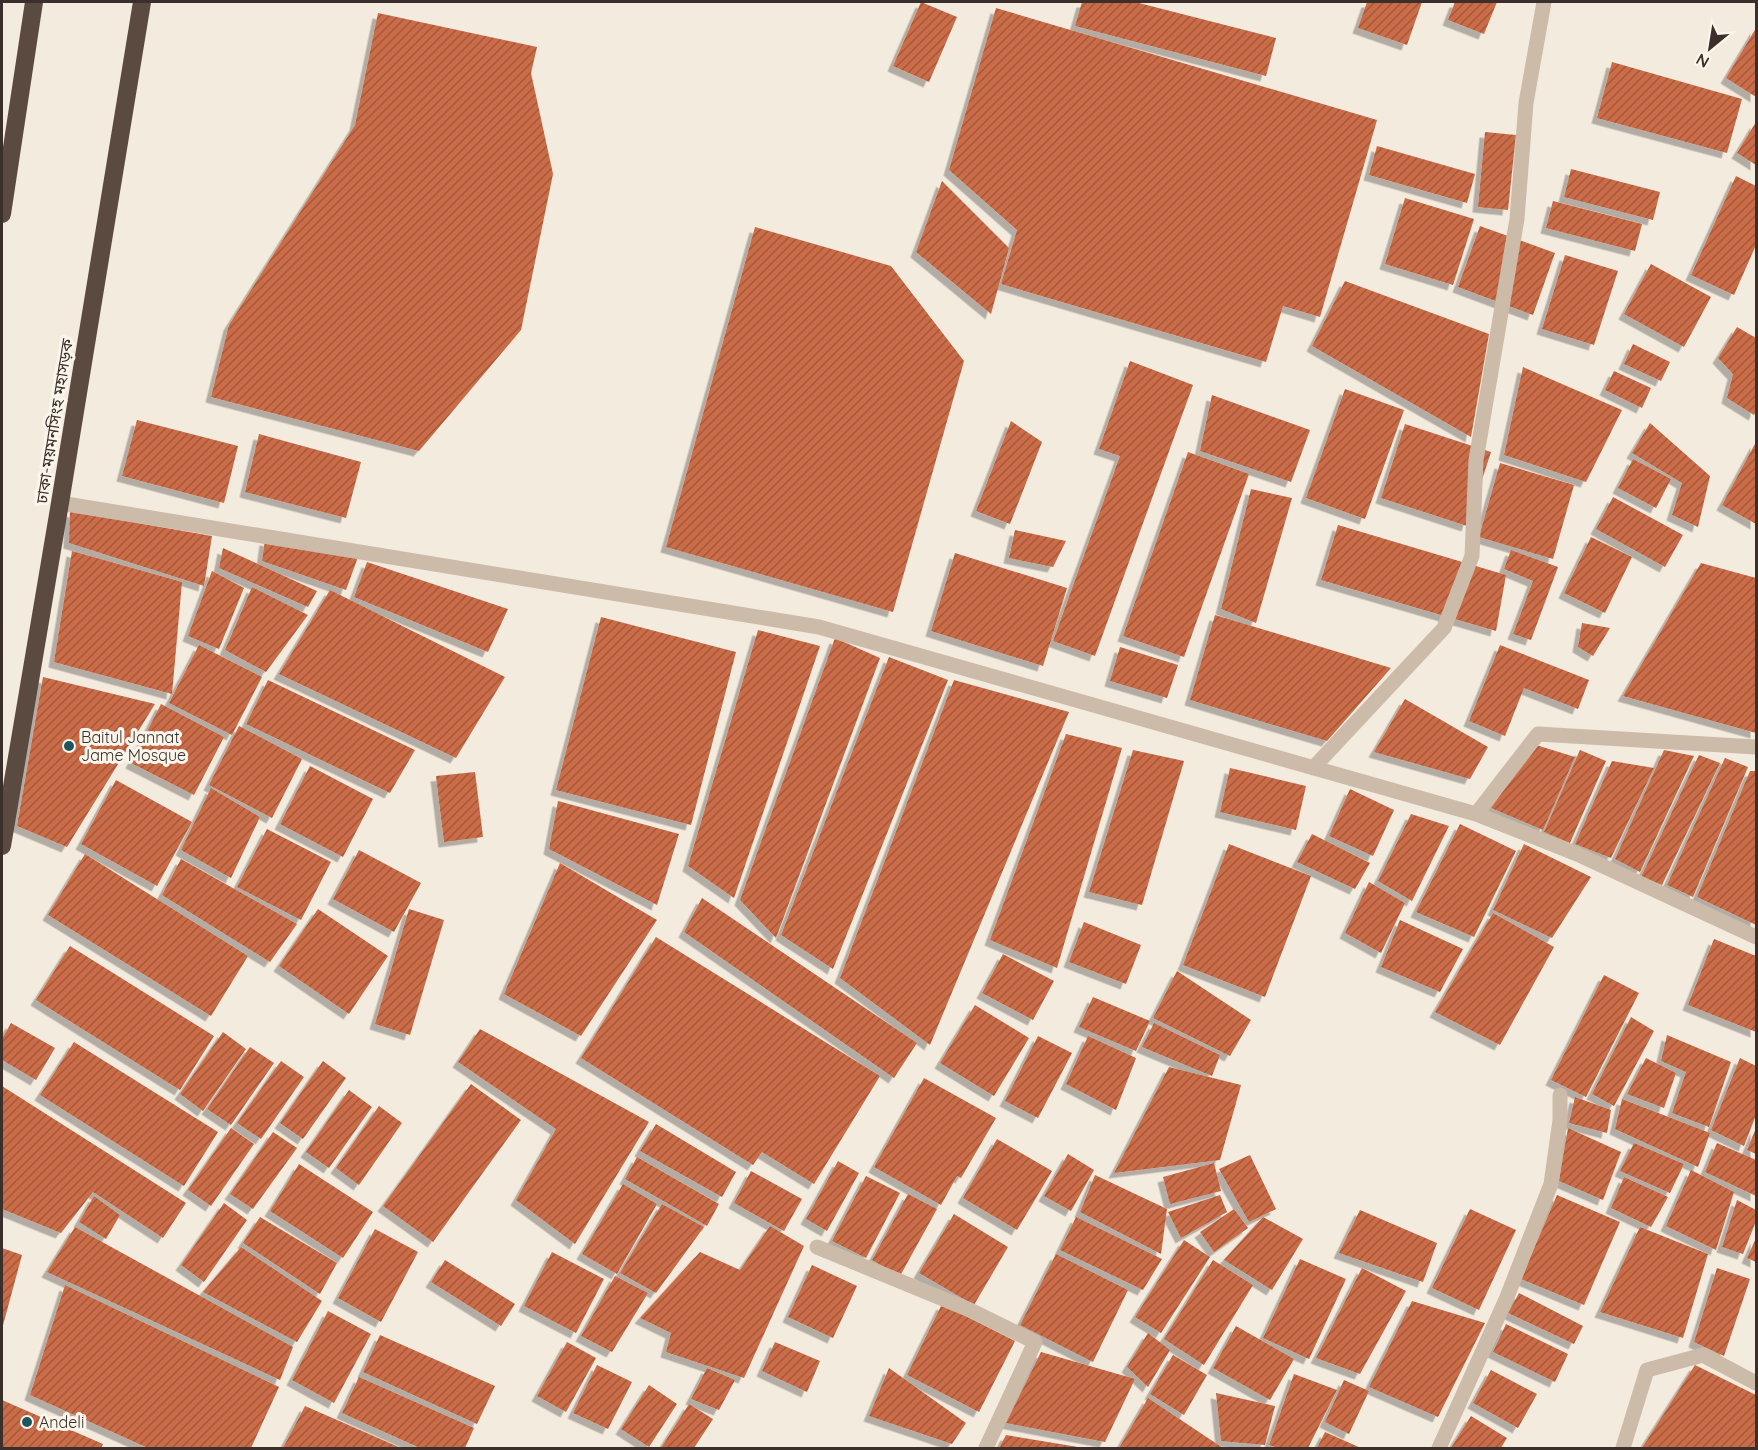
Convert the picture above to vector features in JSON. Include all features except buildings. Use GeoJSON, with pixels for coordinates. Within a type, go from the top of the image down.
{"type":"FeatureCollection","features":[{"type":"Feature","properties":{"kind":"highway"},"geometry":{"type":"LineString","coordinates":[[2,214],[34,2]]}},
{"type":"Feature","properties":{"kind":"highway","name":"ঢাকা-ময়মনসিংহ মহাসড়ক"},"geometry":{"type":"LineString","coordinates":[[2,846],[142,2]]}},
{"type":"Feature","properties":{"kind":"street"},"geometry":{"type":"LineString","coordinates":[[1313,768],[1444,628],[1472,556],[1476,460],[1517,219],[1526,103],[1544,2]]}},
{"type":"Feature","properties":{"kind":"street"},"geometry":{"type":"LineString","coordinates":[[60,502],[819,627],[1476,814],[1577,854],[1756,937]]}},
{"type":"Feature","properties":{"kind":"street"},"geometry":{"type":"LineString","coordinates":[[1476,814],[1538,734],[1756,747]]}},
{"type":"Feature","properties":{"kind":"street"},"geometry":{"type":"LineString","coordinates":[[1439,1449],[1507,1297],[1551,1184],[1560,1120],[1560,1095]]}},
{"type":"Feature","properties":{"kind":"street"},"geometry":{"type":"LineString","coordinates":[[817,1247],[970,1311],[1035,1342],[986,1449]]}},
{"type":"Feature","properties":{"kind":"street"},"geometry":{"type":"LineString","coordinates":[[1623,1449],[1647,1371],[1703,1355],[1756,1383]]}},
{"type":"Feature","properties":{"kind":"place","name":"Baitul Jannat Jame Mosque"},"geometry":{"type":"Point","coordinates":[69,746]}},
{"type":"Feature","properties":{"kind":"place","name":"Andeli"},"geometry":{"type":"Point","coordinates":[27,1422]}}]}
